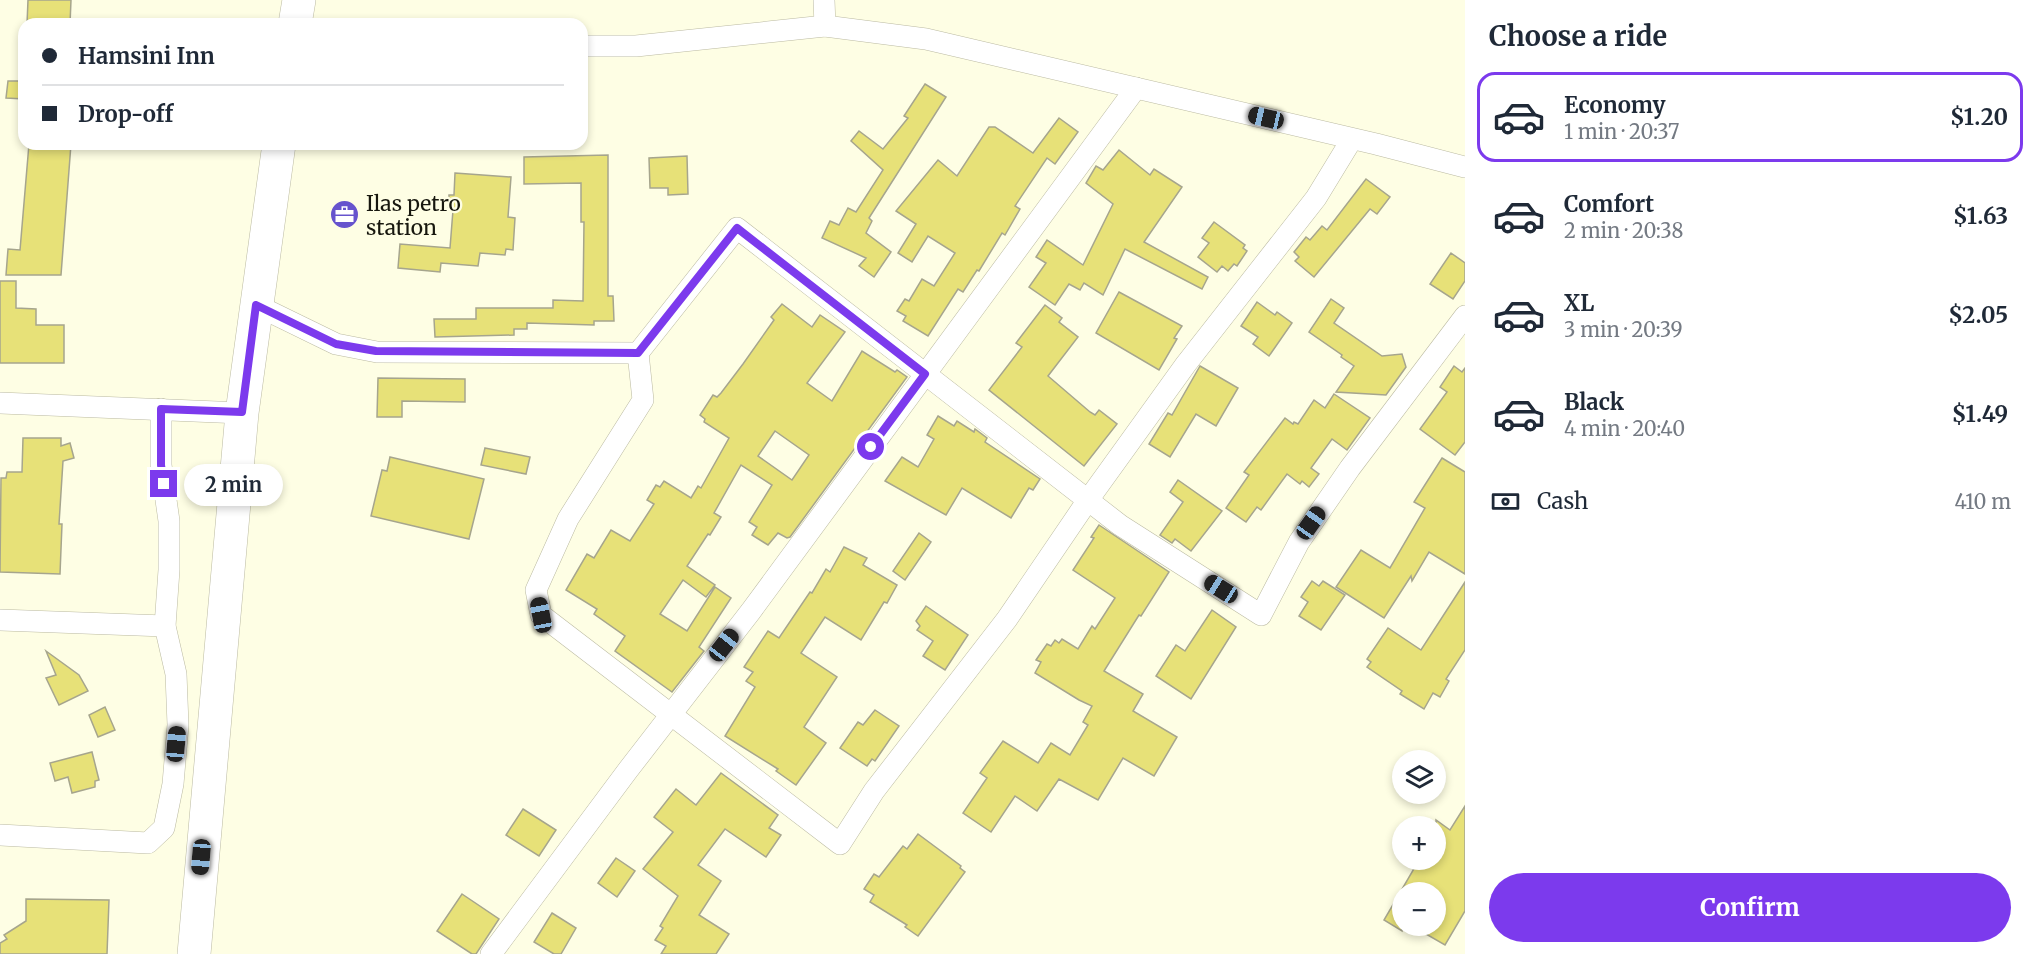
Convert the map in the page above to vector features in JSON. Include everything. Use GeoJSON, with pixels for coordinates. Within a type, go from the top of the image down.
{"type":"FeatureCollection","features":[{"type":"Feature","properties":{"kind":"highway"},"geometry":{"type":"LineString","coordinates":[[296,18],[299,0]]}},
{"type":"Feature","properties":{"kind":"highway"},"geometry":{"type":"LineString","coordinates":[[194,954],[242,412],[278,150]]}},
{"type":"Feature","properties":{"kind":"street"},"geometry":{"type":"LineString","coordinates":[[824,0],[825,26]]}},
{"type":"Feature","properties":{"kind":"street"},"geometry":{"type":"LineString","coordinates":[[588,46],[636,46],[825,26],[926,39],[1465,167]]}},
{"type":"Feature","properties":{"kind":"street"},"geometry":{"type":"LineString","coordinates":[[491,954],[758,602],[1136,88]]}},
{"type":"Feature","properties":{"kind":"street"},"geometry":{"type":"LineString","coordinates":[[1352,139],[1316,198],[1186,364],[1088,500],[1006,619],[874,791],[840,844],[541,615],[536,590],[568,519],[643,400],[638,353],[737,228],[925,374],[1088,500],[1120,525],[1261,615],[1299,542],[1357,459],[1465,316]]}},
{"type":"Feature","properties":{"kind":"street"},"geometry":{"type":"LineString","coordinates":[[256,305],[336,344],[376,351],[638,353]]}},
{"type":"Feature","properties":{"kind":"street"},"geometry":{"type":"LineString","coordinates":[[0,403],[242,412]]}},
{"type":"Feature","properties":{"kind":"street"},"geometry":{"type":"LineString","coordinates":[[0,835],[148,843],[164,828],[173,784],[178,725],[176,674],[165,626],[169,570],[169,521],[161,465],[161,409]]}},
{"type":"Feature","properties":{"kind":"street"},"geometry":{"type":"LineString","coordinates":[[0,620],[165,626]]}},
{"type":"Feature","properties":{"kind":"building"},"geometry":{"type":"Polygon","coordinates":[[[28,0],[71,0],[70,18],[27,18],[28,0]]]}},
{"type":"Feature","properties":{"kind":"building"},"geometry":{"type":"Polygon","coordinates":[[[8,81],[18,81],[18,99],[6,98],[8,81]]]}},
{"type":"Feature","properties":{"kind":"building"},"geometry":{"type":"Polygon","coordinates":[[[925,84],[946,97],[869,218],[872,221],[866,233],[891,252],[874,277],[859,266],[866,258],[822,238],[830,221],[839,225],[848,208],[856,212],[883,170],[851,141],[859,131],[883,149],[908,118],[904,116],[925,84]]]}},
{"type":"Feature","properties":{"kind":"building"},"geometry":{"type":"Polygon","coordinates":[[[1059,118],[1078,132],[1055,164],[1047,158],[1015,206],[1020,209],[1005,235],[1002,233],[963,292],[958,289],[928,336],[903,321],[906,316],[897,311],[905,299],[909,301],[922,279],[934,286],[955,253],[928,236],[912,262],[898,253],[916,224],[896,211],[938,160],[957,176],[989,127],[995,127],[1033,153],[1059,118]]]}},
{"type":"Feature","properties":{"kind":"building"},"geometry":{"type":"Polygon","coordinates":[[[28,150],[71,150],[61,275],[6,275],[8,249],[20,250],[28,150]]]}},
{"type":"Feature","properties":{"kind":"building"},"geometry":{"type":"Polygon","coordinates":[[[1119,150],[1150,175],[1154,169],[1182,187],[1144,242],[1208,277],[1202,289],[1125,249],[1103,295],[1084,283],[1080,290],[1069,284],[1055,305],[1029,287],[1046,263],[1036,257],[1047,240],[1083,265],[1113,204],[1086,183],[1096,166],[1103,170],[1119,150]]]}},
{"type":"Feature","properties":{"kind":"building"},"geometry":{"type":"Polygon","coordinates":[[[608,155],[608,296],[613,296],[614,321],[594,321],[594,325],[527,323],[527,329],[514,329],[514,335],[435,337],[434,319],[476,319],[476,308],[553,308],[553,300],[583,301],[584,222],[581,222],[581,183],[524,184],[524,157],[608,155]]]}},
{"type":"Feature","properties":{"kind":"building"},"geometry":{"type":"Polygon","coordinates":[[[687,156],[688,194],[668,195],[668,188],[650,188],[649,158],[687,156]]]}},
{"type":"Feature","properties":{"kind":"building"},"geometry":{"type":"Polygon","coordinates":[[[455,173],[511,177],[508,217],[515,218],[513,250],[506,249],[505,255],[480,253],[478,266],[441,263],[440,272],[398,268],[400,244],[450,248],[453,210],[448,210],[449,195],[454,195],[455,173]]]}},
{"type":"Feature","properties":{"kind":"building"},"geometry":{"type":"Polygon","coordinates":[[[1366,179],[1390,197],[1377,214],[1370,209],[1314,277],[1295,261],[1299,257],[1294,252],[1306,237],[1310,240],[1322,226],[1327,230],[1366,179]]]}},
{"type":"Feature","properties":{"kind":"building"},"geometry":{"type":"Polygon","coordinates":[[[1214,222],[1245,245],[1243,248],[1247,251],[1237,266],[1234,264],[1228,271],[1222,266],[1217,272],[1198,257],[1209,243],[1202,238],[1214,222]]]}},
{"type":"Feature","properties":{"kind":"building"},"geometry":{"type":"Polygon","coordinates":[[[1451,253],[1465,263],[1465,281],[1453,299],[1430,284],[1451,253]]]}},
{"type":"Feature","properties":{"kind":"building"},"geometry":{"type":"Polygon","coordinates":[[[0,281],[16,281],[16,308],[36,309],[36,325],[64,325],[64,363],[0,363],[0,281]]]}},
{"type":"Feature","properties":{"kind":"building"},"geometry":{"type":"Polygon","coordinates":[[[1119,292],[1182,326],[1159,370],[1096,333],[1119,292]]]}},
{"type":"Feature","properties":{"kind":"building"},"geometry":{"type":"Polygon","coordinates":[[[1331,299],[1344,308],[1334,323],[1382,356],[1402,354],[1406,367],[1386,395],[1336,392],[1354,366],[1309,332],[1331,299]]]}},
{"type":"Feature","properties":{"kind":"building"},"geometry":{"type":"Polygon","coordinates":[[[1257,302],[1275,315],[1277,312],[1292,323],[1269,356],[1253,344],[1258,337],[1241,326],[1257,302]]]}},
{"type":"Feature","properties":{"kind":"building"},"geometry":{"type":"Polygon","coordinates":[[[782,304],[812,327],[820,315],[845,332],[807,383],[832,401],[862,351],[907,377],[790,537],[787,538],[778,533],[768,545],[752,535],[757,527],[749,522],[772,485],[741,465],[714,513],[721,517],[687,566],[715,585],[706,597],[683,580],[660,614],[687,631],[715,587],[731,598],[699,647],[704,651],[672,692],[615,651],[625,636],[594,614],[597,609],[566,590],[587,554],[594,558],[611,530],[630,541],[654,504],[647,500],[656,485],[660,487],[664,481],[691,498],[698,486],[701,488],[729,438],[704,422],[705,419],[700,415],[713,395],[717,397],[721,393],[743,364],[774,320],[771,317],[782,304]],[[775,431],[758,456],[792,480],[809,455],[775,431]]]}},
{"type":"Feature","properties":{"kind":"building"},"geometry":{"type":"Polygon","coordinates":[[[1045,305],[1062,318],[1059,322],[1078,337],[1048,376],[1090,412],[1095,415],[1099,410],[1117,424],[1084,466],[989,390],[1022,347],[1016,343],[1045,305]]]}},
{"type":"Feature","properties":{"kind":"building"},"geometry":{"type":"Polygon","coordinates":[[[1200,366],[1238,388],[1216,426],[1196,414],[1170,457],[1149,444],[1168,413],[1172,415],[1200,366]]]}},
{"type":"Feature","properties":{"kind":"building"},"geometry":{"type":"Polygon","coordinates":[[[1454,366],[1462,372],[1465,368],[1465,442],[1455,455],[1420,429],[1447,392],[1440,387],[1454,366]]]}},
{"type":"Feature","properties":{"kind":"building"},"geometry":{"type":"Polygon","coordinates":[[[378,378],[465,379],[465,402],[402,401],[402,417],[377,417],[378,378]]]}},
{"type":"Feature","properties":{"kind":"building"},"geometry":{"type":"Polygon","coordinates":[[[1334,394],[1370,418],[1347,450],[1332,439],[1311,468],[1319,474],[1309,487],[1302,481],[1300,484],[1287,474],[1261,510],[1257,507],[1246,522],[1226,508],[1249,475],[1244,472],[1285,418],[1293,424],[1294,422],[1298,424],[1314,400],[1325,408],[1334,394]]]}},
{"type":"Feature","properties":{"kind":"building"},"geometry":{"type":"Polygon","coordinates":[[[938,416],[954,426],[957,421],[974,432],[975,429],[987,438],[985,442],[1040,479],[1033,490],[1029,488],[1011,518],[962,488],[946,515],[885,481],[902,457],[918,467],[934,439],[927,435],[938,416]]]}},
{"type":"Feature","properties":{"kind":"building"},"geometry":{"type":"Polygon","coordinates":[[[23,438],[61,438],[61,446],[70,443],[74,458],[63,461],[59,524],[62,524],[60,574],[0,572],[1,478],[6,478],[7,472],[22,472],[23,438]]]}},
{"type":"Feature","properties":{"kind":"building"},"geometry":{"type":"Polygon","coordinates":[[[485,448],[530,457],[526,474],[481,465],[485,448]]]}},
{"type":"Feature","properties":{"kind":"building"},"geometry":{"type":"Polygon","coordinates":[[[390,457],[484,479],[469,539],[371,516],[382,470],[387,471],[390,457]]]}},
{"type":"Feature","properties":{"kind":"building"},"geometry":{"type":"Polygon","coordinates":[[[1442,458],[1465,472],[1465,574],[1429,552],[1412,581],[1411,576],[1384,618],[1336,587],[1361,550],[1390,568],[1425,508],[1414,502],[1442,458]]]}},
{"type":"Feature","properties":{"kind":"building"},"geometry":{"type":"Polygon","coordinates":[[[1178,480],[1222,511],[1191,551],[1175,539],[1172,543],[1160,535],[1183,502],[1170,492],[1178,480]]]}},
{"type":"Feature","properties":{"kind":"building"},"geometry":{"type":"Polygon","coordinates":[[[1099,525],[1169,572],[1104,671],[1143,694],[1133,711],[1177,737],[1154,776],[1123,758],[1098,800],[1059,779],[1037,811],[1015,796],[991,832],[963,813],[987,778],[980,773],[1003,741],[1038,763],[1051,743],[1070,755],[1088,725],[1083,722],[1092,706],[1035,673],[1041,662],[1036,660],[1047,644],[1051,646],[1055,640],[1059,643],[1062,639],[1078,649],[1092,626],[1095,629],[1115,598],[1073,570],[1094,538],[1091,537],[1099,525]]]}},
{"type":"Feature","properties":{"kind":"building"},"geometry":{"type":"Polygon","coordinates":[[[919,533],[931,542],[905,580],[893,571],[919,533]]]}},
{"type":"Feature","properties":{"kind":"building"},"geometry":{"type":"Polygon","coordinates":[[[844,547],[867,558],[863,565],[897,585],[861,640],[825,617],[801,653],[837,677],[804,727],[826,743],[796,785],[776,771],[778,769],[725,736],[755,687],[746,681],[753,672],[744,667],[768,631],[779,638],[810,592],[812,593],[826,569],[830,572],[844,547]]]}},
{"type":"Feature","properties":{"kind":"building"},"geometry":{"type":"Polygon","coordinates":[[[1312,581],[1319,586],[1323,581],[1345,595],[1321,630],[1299,616],[1308,602],[1301,597],[1312,581]]]}},
{"type":"Feature","properties":{"kind":"building"},"geometry":{"type":"Polygon","coordinates":[[[1465,582],[1465,650],[1446,679],[1449,681],[1440,697],[1433,693],[1424,709],[1400,694],[1402,691],[1367,667],[1371,662],[1367,659],[1388,628],[1421,650],[1465,582]]]}},
{"type":"Feature","properties":{"kind":"building"},"geometry":{"type":"Polygon","coordinates":[[[926,606],[968,635],[945,670],[923,656],[933,641],[917,630],[920,626],[916,621],[926,606]]]}},
{"type":"Feature","properties":{"kind":"building"},"geometry":{"type":"Polygon","coordinates":[[[1212,610],[1236,627],[1191,699],[1156,676],[1176,645],[1185,651],[1212,610]]]}},
{"type":"Feature","properties":{"kind":"building"},"geometry":{"type":"Polygon","coordinates":[[[46,651],[79,675],[88,691],[59,705],[46,678],[56,675],[46,651]]]}},
{"type":"Feature","properties":{"kind":"building"},"geometry":{"type":"Polygon","coordinates":[[[105,707],[115,730],[98,737],[89,715],[105,707]]]}},
{"type":"Feature","properties":{"kind":"building"},"geometry":{"type":"Polygon","coordinates":[[[875,710],[899,726],[875,761],[872,759],[867,766],[840,748],[858,722],[863,725],[875,710]]]}},
{"type":"Feature","properties":{"kind":"building"},"geometry":{"type":"Polygon","coordinates":[[[92,752],[99,780],[95,781],[95,787],[72,793],[68,777],[55,781],[50,763],[92,752]]]}},
{"type":"Feature","properties":{"kind":"building"},"geometry":{"type":"Polygon","coordinates":[[[721,773],[778,815],[769,828],[781,835],[766,857],[725,829],[698,865],[721,881],[699,915],[729,934],[716,954],[661,954],[666,946],[655,940],[663,928],[660,926],[678,896],[643,869],[673,832],[654,817],[676,789],[696,805],[721,773]]]}},
{"type":"Feature","properties":{"kind":"building"},"geometry":{"type":"Polygon","coordinates":[[[1465,806],[1465,911],[1445,945],[1429,936],[1446,936],[1446,882],[1406,882],[1413,870],[1446,870],[1446,827],[1450,830],[1465,806]]]}},
{"type":"Feature","properties":{"kind":"building"},"geometry":{"type":"Polygon","coordinates":[[[523,809],[556,830],[539,856],[506,835],[523,809]]]}},
{"type":"Feature","properties":{"kind":"building"},"geometry":{"type":"Polygon","coordinates":[[[918,834],[961,866],[960,868],[965,872],[918,936],[905,927],[907,925],[870,902],[874,895],[864,889],[874,874],[879,877],[903,846],[907,849],[918,834]]]}},
{"type":"Feature","properties":{"kind":"building"},"geometry":{"type":"Polygon","coordinates":[[[616,858],[635,871],[617,897],[598,883],[616,858]]]}},
{"type":"Feature","properties":{"kind":"building"},"geometry":{"type":"Polygon","coordinates":[[[462,894],[499,919],[476,954],[472,954],[437,931],[462,894]]]}},
{"type":"Feature","properties":{"kind":"building"},"geometry":{"type":"Polygon","coordinates":[[[26,899],[109,900],[107,954],[0,954],[0,943],[7,939],[4,935],[26,921],[26,899]]]}},
{"type":"Feature","properties":{"kind":"building"},"geometry":{"type":"Polygon","coordinates":[[[1392,906],[1392,925],[1384,920],[1392,906]]]}},
{"type":"Feature","properties":{"kind":"building"},"geometry":{"type":"Polygon","coordinates":[[[552,913],[576,928],[561,954],[554,954],[534,942],[552,913]]]}},
{"type":"Feature","properties":{"kind":"place","name":"Ilas petro station"},"geometry":{"type":"Point","coordinates":[345,215]}},
{"type":"Feature","properties":{"kind":"route"},"geometry":{"type":"LineString","coordinates":[[164,484],[161,465],[161,409],[242,412],[256,305],[336,344],[376,351],[638,353],[737,228],[925,374],[871,447]]}}]}
